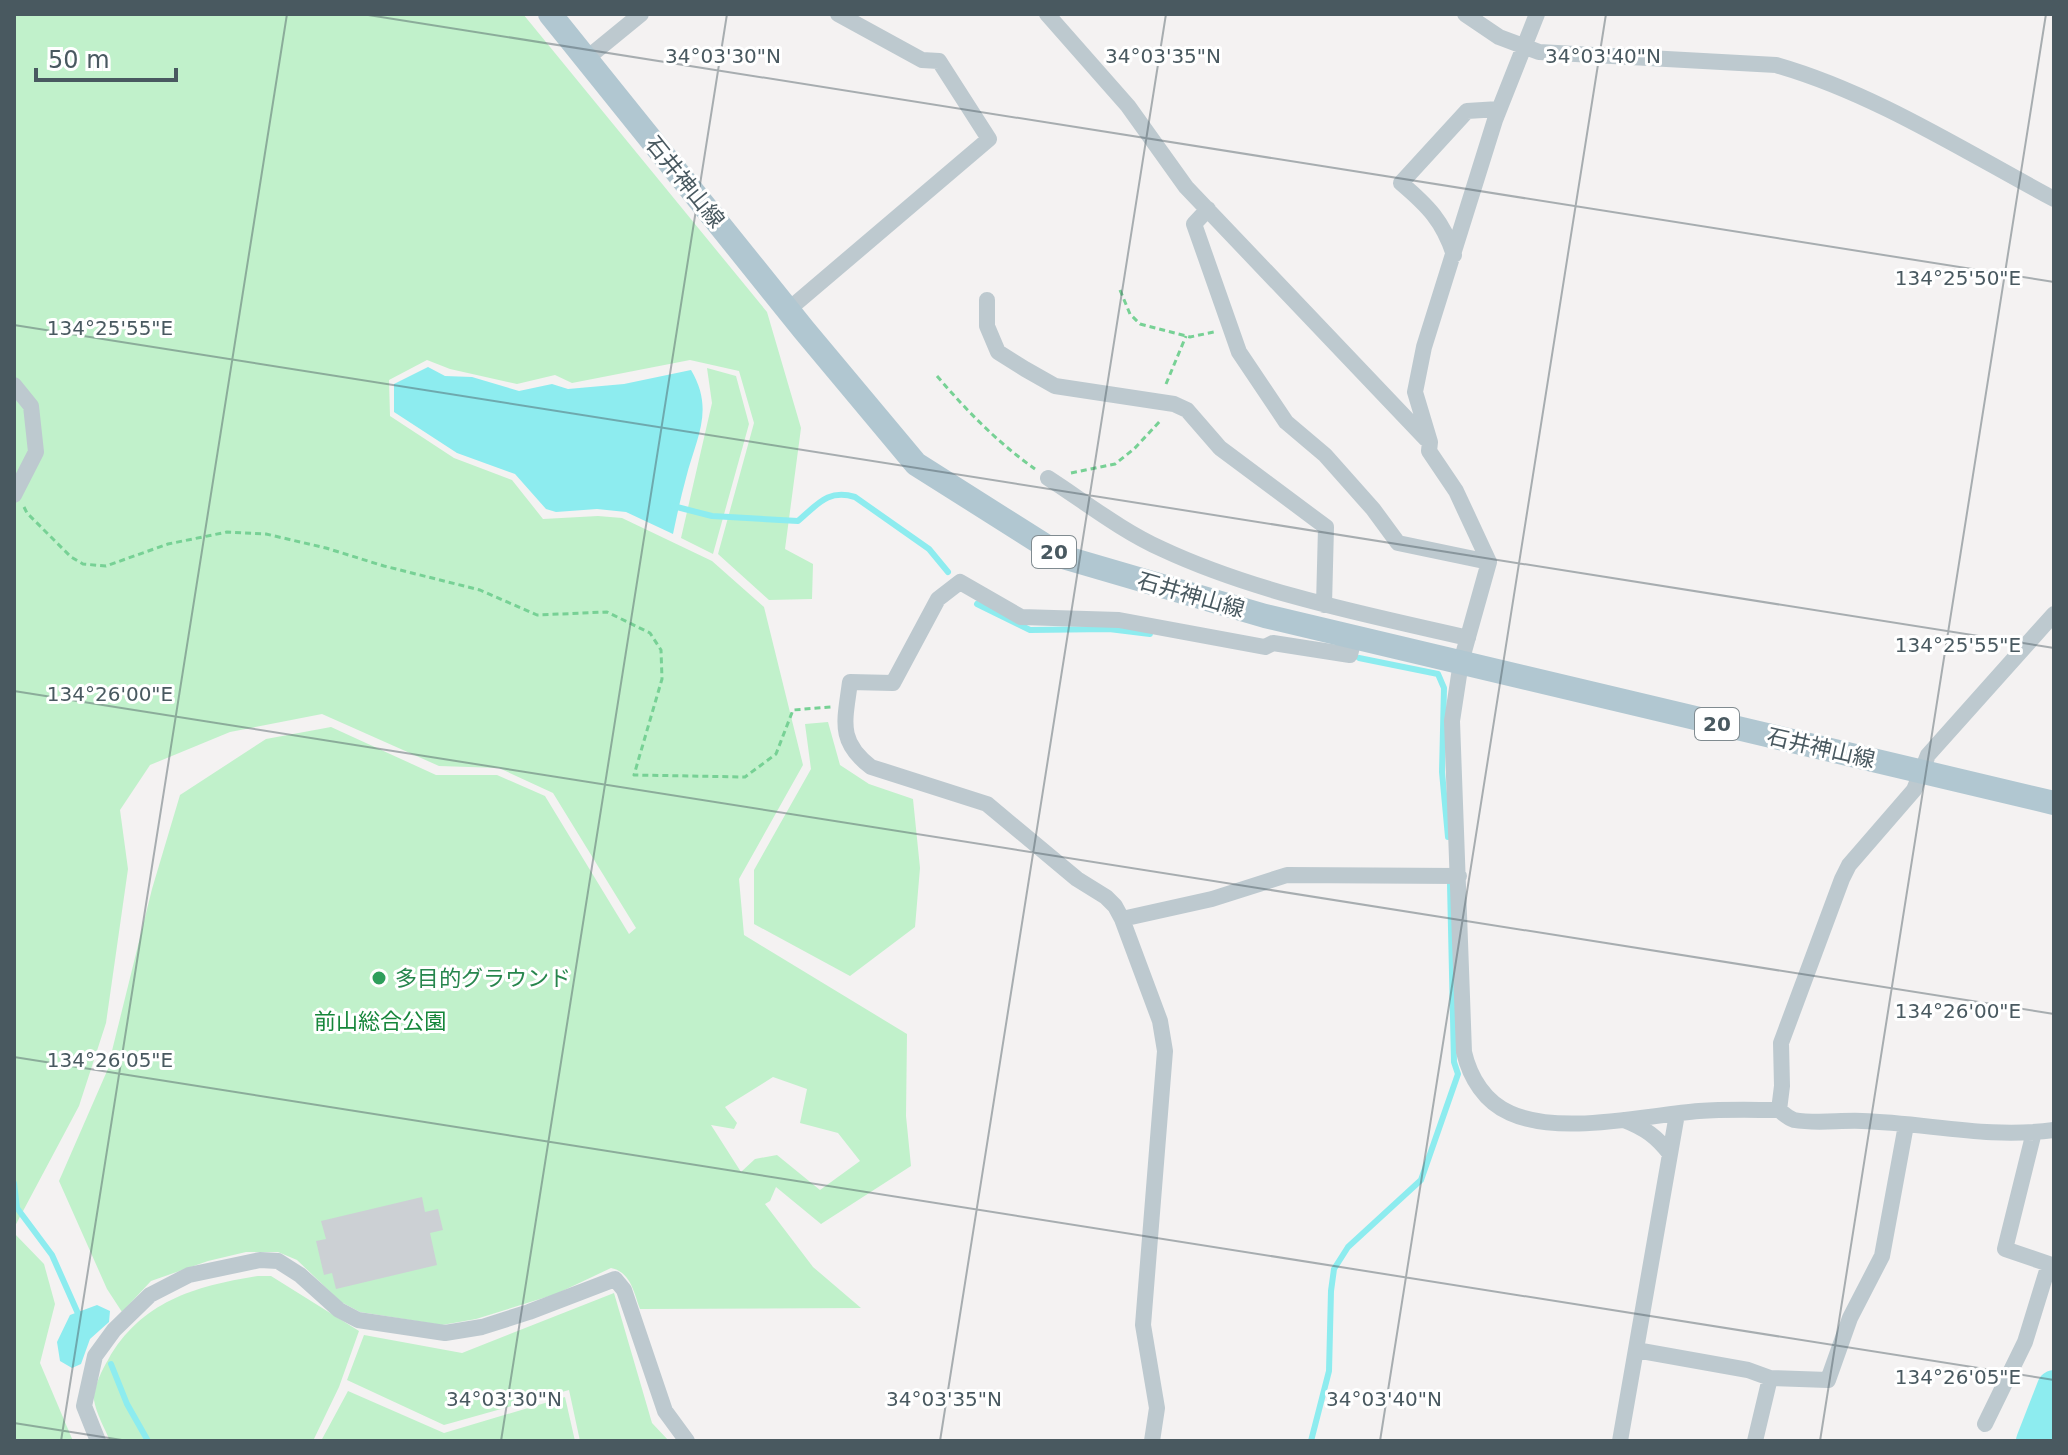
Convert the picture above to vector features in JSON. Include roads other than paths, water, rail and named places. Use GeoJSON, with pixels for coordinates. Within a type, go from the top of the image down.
{"type":"FeatureCollection","features":[{"type":"Feature","properties":{"kind":"main road","name":"石井神山線"},"geometry":{"type":"LineString","coordinates":[[550,14],[916,464],[1063,557],[1265,616],[2054,803]]}},
{"type":"Feature","properties":{"kind":"street"},"geometry":{"type":"LineString","coordinates":[[586,59],[641,14]]}},
{"type":"Feature","properties":{"kind":"street"},"geometry":{"type":"LineString","coordinates":[[788,310],[989,139],[939,61],[922,60],[838,14]]}},
{"type":"Feature","properties":{"kind":"street"},"geometry":{"type":"LineString","coordinates":[[1047,14],[1128,106],[1186,187],[1430,442]]}},
{"type":"Feature","properties":{"kind":"street"},"geometry":{"type":"LineString","coordinates":[[1465,14],[1499,37],[1539,52],[1776,65],[1811,75],[1886,109],[2054,199]]}},
{"type":"Feature","properties":{"kind":"street"},"geometry":{"type":"LineString","coordinates":[[1537,14],[1499,109],[1424,347],[1415,392],[1430,442],[1429,451],[1456,491],[1489,562],[1461,662],[1452,721],[1452,876],[1464,1052],[1469,1073],[1480,1090],[1509,1113],[1539,1121],[1589,1123],[1677,1114],[1779,1110],[1790,1119],[1862,1121],[1959,1132],[2054,1130]]}},
{"type":"Feature","properties":{"kind":"street"},"geometry":{"type":"LineString","coordinates":[[1454,255],[1447,233],[1428,207],[1401,183],[1467,111],[1499,109]]}},
{"type":"Feature","properties":{"kind":"street"},"geometry":{"type":"LineString","coordinates":[[1208,209],[1194,224],[1239,352],[1286,422],[1325,455],[1373,509],[1398,543],[1489,562]]}},
{"type":"Feature","properties":{"kind":"street"},"geometry":{"type":"LineString","coordinates":[[987,300],[987,326],[998,352],[1055,386],[1174,404],[1187,410],[1220,448],[1326,527],[1324,605]]}},
{"type":"Feature","properties":{"kind":"street"},"geometry":{"type":"LineString","coordinates":[[14,385],[31,406],[36,452],[15,494]]}},
{"type":"Feature","properties":{"kind":"street"},"geometry":{"type":"LineString","coordinates":[[1048,478],[1161,549],[1324,605],[1468,638]]}},
{"type":"Feature","properties":{"kind":"street"},"geometry":{"type":"LineString","coordinates":[[1152,1441],[1157,1408],[1143,1325],[1165,1051],[1160,1021],[1122,919],[1106,897],[1077,879],[987,804],[871,767],[855,755],[847,742],[850,682],[893,683],[938,599],[960,582],[1021,617],[1119,620],[1265,647],[1273,643],[1350,655],[1354,638]]}},
{"type":"Feature","properties":{"kind":"street"},"geometry":{"type":"LineString","coordinates":[[1779,1110],[1781,1043],[1849,865],[1914,790],[1928,755],[2054,614]]}},
{"type":"Feature","properties":{"kind":"street"},"geometry":{"type":"LineString","coordinates":[[1122,919],[1212,899],[1287,875],[1452,876]]}},
{"type":"Feature","properties":{"kind":"street"},"geometry":{"type":"LineString","coordinates":[[1620,1441],[1677,1114]]}},
{"type":"Feature","properties":{"kind":"street"},"geometry":{"type":"LineString","coordinates":[[1623,1120],[1642,1127],[1658,1138],[1670,1154]]}},
{"type":"Feature","properties":{"kind":"street"},"geometry":{"type":"LineString","coordinates":[[1636,1350],[1748,1370],[1770,1378],[1828,1380],[1850,1318],[1882,1256],[1906,1125]]}},
{"type":"Feature","properties":{"kind":"street"},"geometry":{"type":"LineString","coordinates":[[1985,1424],[2025,1342],[2049,1264],[2005,1249],[2034,1132]]}},
{"type":"Feature","properties":{"kind":"street"},"geometry":{"type":"LineString","coordinates":[[98,1441],[84,1406],[95,1356],[114,1330],[150,1295],[168,1284],[189,1275],[260,1260],[278,1261],[300,1275],[339,1310],[358,1320],[445,1333],[482,1327],[615,1279],[624,1290],[665,1411],[687,1441]]}},
{"type":"Feature","properties":{"kind":"street"},"geometry":{"type":"LineString","coordinates":[[1755,1441],[1770,1378]]}},
{"type":"Feature","properties":{"kind":"water"},"geometry":{"type":"Polygon","coordinates":[[[428,367],[445,376],[472,377],[519,391],[552,384],[568,389],[624,384],[691,370],[698,384],[703,411],[673,534],[626,512],[597,509],[556,512],[546,509],[515,474],[457,453],[394,412],[394,384],[428,367]]]}},
{"type":"Feature","properties":{"kind":"water"},"geometry":{"type":"Polygon","coordinates":[[[97,1305],[110,1311],[109,1322],[90,1339],[81,1364],[72,1368],[60,1361],[57,1342],[70,1315],[97,1305]]]}},
{"type":"Feature","properties":{"kind":"waterway"},"geometry":{"type":"LineString","coordinates":[[673,506],[712,516],[798,521],[830,497],[855,497],[929,549],[948,572]]}},
{"type":"Feature","properties":{"kind":"waterway"},"geometry":{"type":"LineString","coordinates":[[977,604],[1030,630],[1109,629],[1150,634]]}},
{"type":"Feature","properties":{"kind":"waterway"},"geometry":{"type":"LineString","coordinates":[[1359,658],[1438,674],[1444,688],[1442,772],[1448,837]]}},
{"type":"Feature","properties":{"kind":"waterway"},"geometry":{"type":"LineString","coordinates":[[1311,1441],[1329,1371],[1334,1269],[1348,1247],[1421,1180],[1458,1074],[1454,1062],[1450,884]]}},
{"type":"Feature","properties":{"kind":"waterway"},"geometry":{"type":"LineString","coordinates":[[14,1183],[17,1208],[52,1255],[80,1318]]}},
{"type":"Feature","properties":{"kind":"waterway"},"geometry":{"type":"LineString","coordinates":[[111,1364],[127,1404],[148,1441]]}},
{"type":"Feature","properties":{"kind":"waterway"},"geometry":{"type":"LineString","coordinates":[[2033,1441],[2054,1387]]}},
{"type":"Feature","properties":{"kind":"place","name":"多目的グラウンド"},"geometry":{"type":"Point","coordinates":[379,978]}},
{"type":"Feature","properties":{"kind":"park label","name":"前山総合公園"},"geometry":{"type":"Point","coordinates":[380,1021]}}]}
